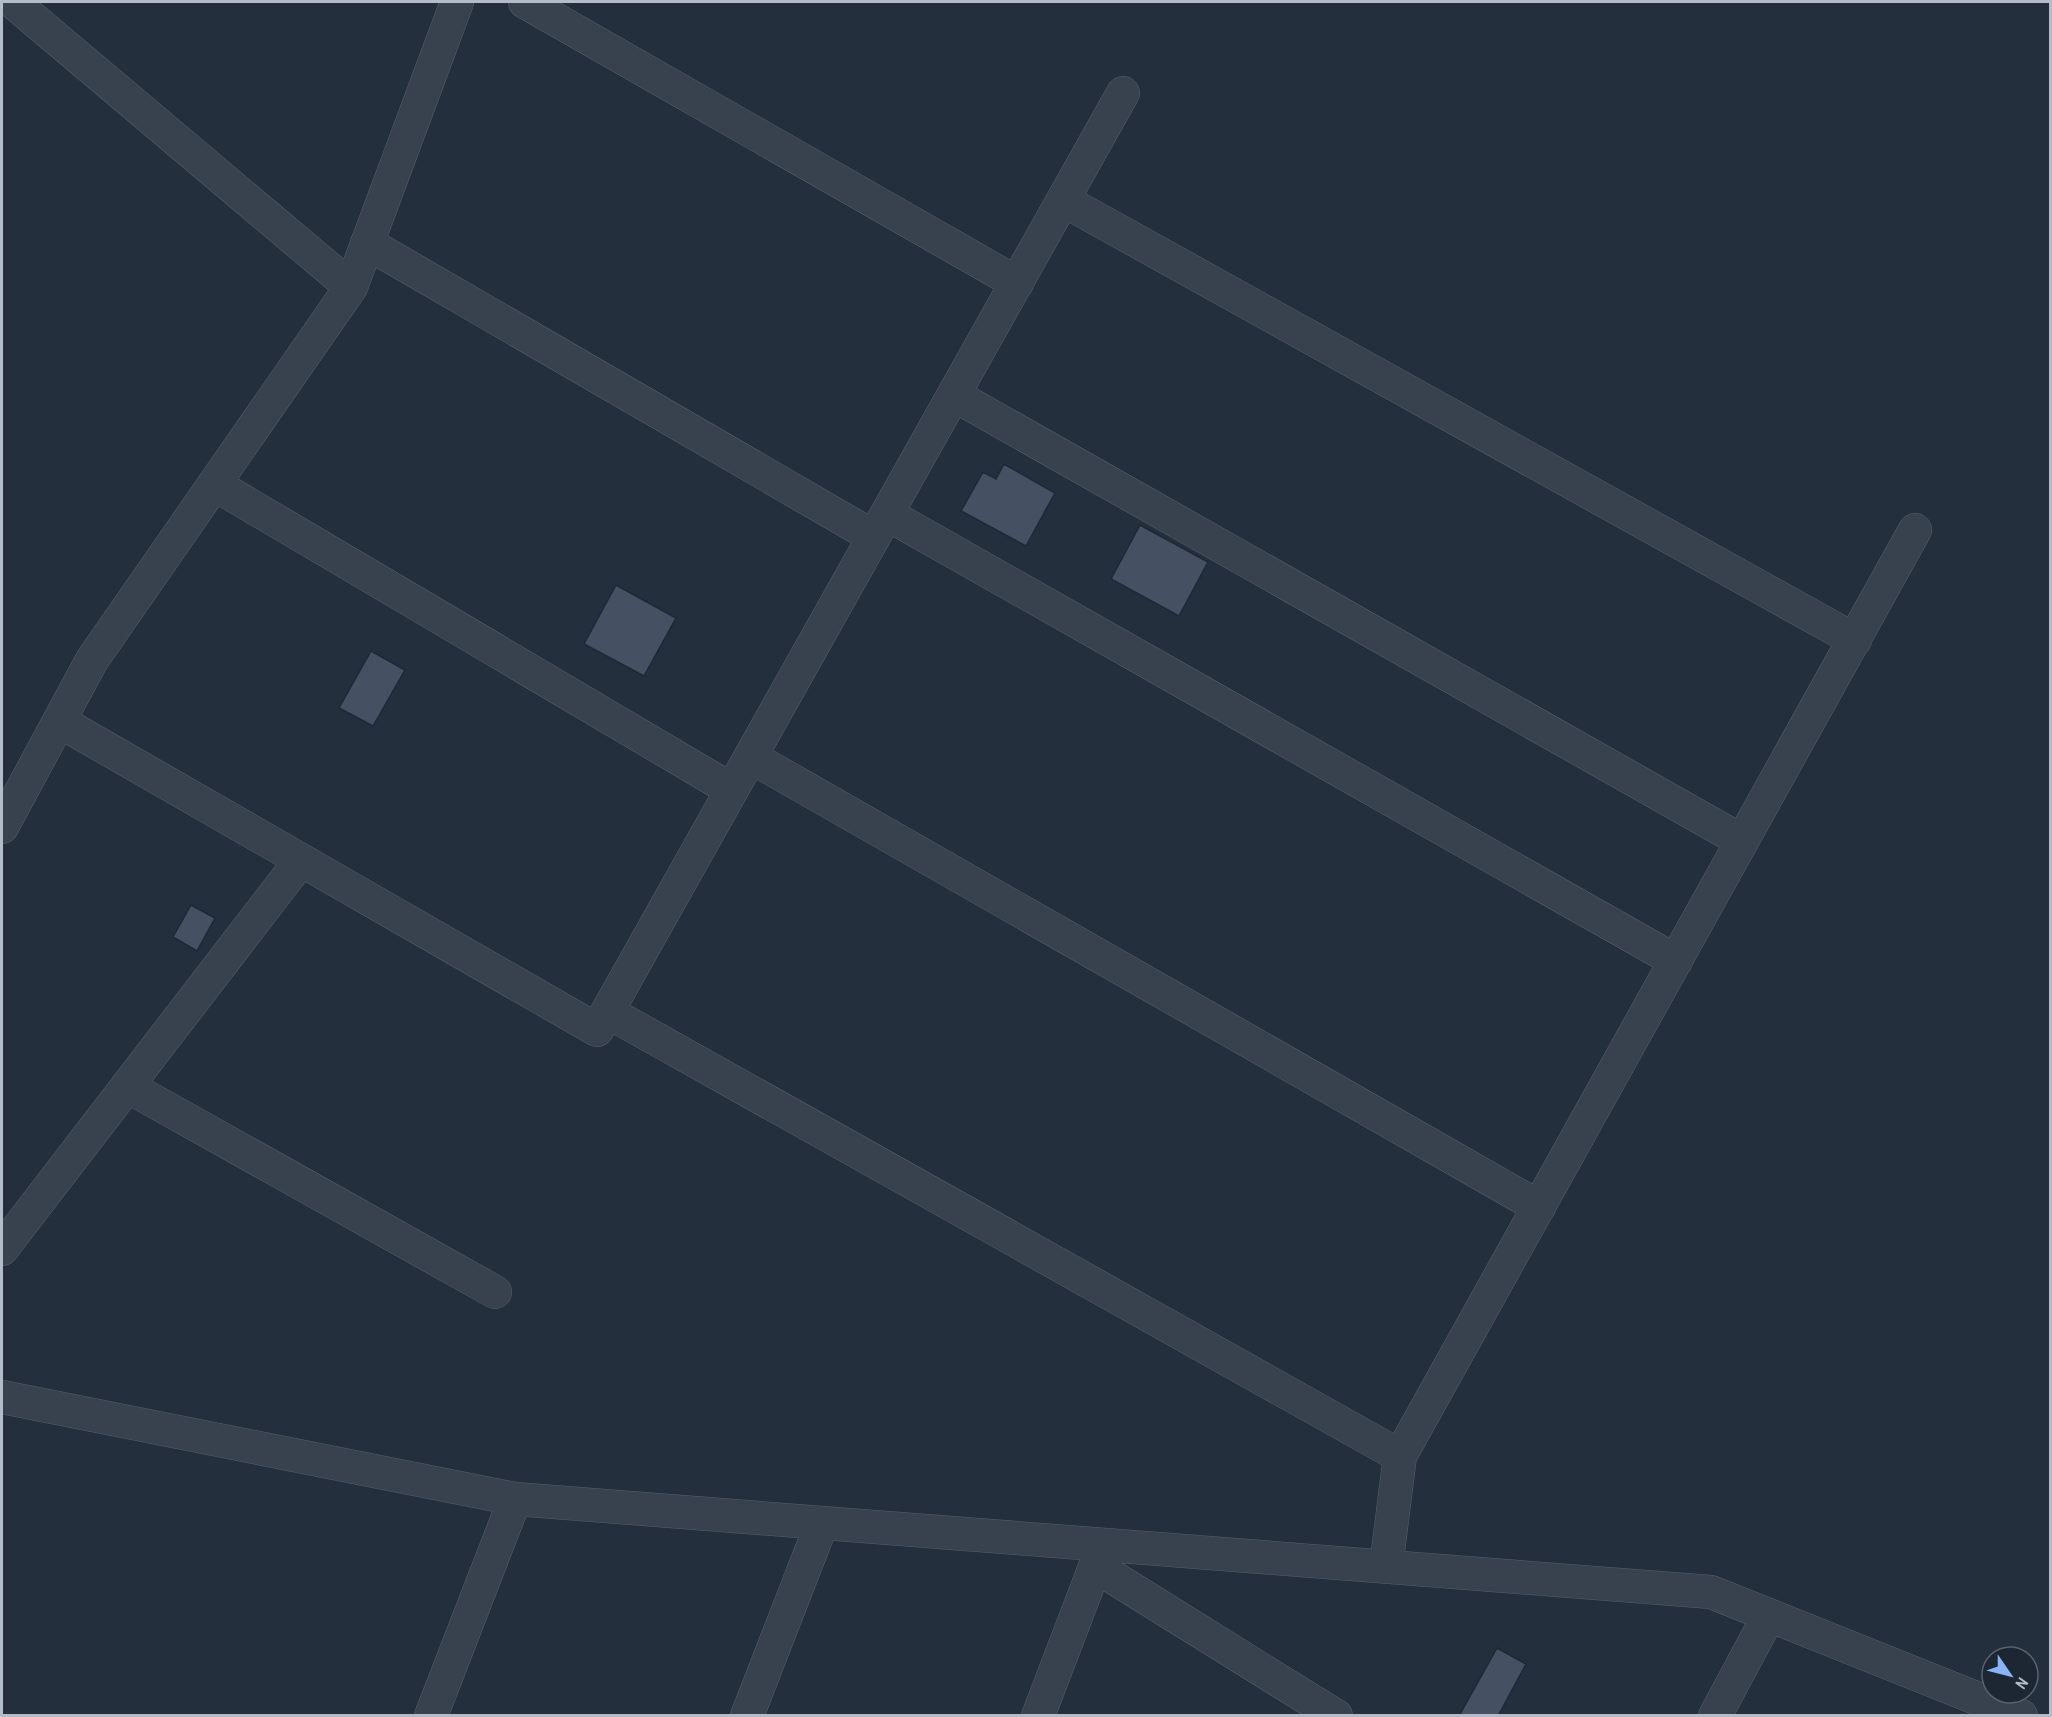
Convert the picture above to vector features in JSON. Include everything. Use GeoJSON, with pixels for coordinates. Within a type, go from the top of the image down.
{"type":"FeatureCollection","features":[{"type":"Feature","properties":{"kind":"street"},"geometry":{"type":"LineString","coordinates":[[13,2],[351,287]]}},
{"type":"Feature","properties":{"kind":"street"},"geometry":{"type":"LineString","coordinates":[[525,2],[1017,283]]}},
{"type":"Feature","properties":{"kind":"street"},"geometry":{"type":"LineString","coordinates":[[2,827],[92,660],[351,287],[453,4]]}},
{"type":"Feature","properties":{"kind":"street"},"geometry":{"type":"LineString","coordinates":[[59,721],[597,1030],[1123,93]]}},
{"type":"Feature","properties":{"kind":"street"},"geometry":{"type":"LineString","coordinates":[[1063,200],[1855,640]]}},
{"type":"Feature","properties":{"kind":"street"},"geometry":{"type":"LineString","coordinates":[[367,243],[1676,961]]}},
{"type":"Feature","properties":{"kind":"street"},"geometry":{"type":"LineString","coordinates":[[954,395],[1742,842]]}},
{"type":"Feature","properties":{"kind":"street"},"geometry":{"type":"LineString","coordinates":[[214,484],[732,790]]}},
{"type":"Feature","properties":{"kind":"street"},"geometry":{"type":"LineString","coordinates":[[1386,1567],[1400,1456],[1915,530]]}},
{"type":"Feature","properties":{"kind":"street"},"geometry":{"type":"LineString","coordinates":[[751,757],[1539,1207]]}},
{"type":"Feature","properties":{"kind":"street"},"geometry":{"type":"LineString","coordinates":[[2,1249],[301,860]]}},
{"type":"Feature","properties":{"kind":"street"},"geometry":{"type":"LineString","coordinates":[[608,1012],[1400,1456]]}},
{"type":"Feature","properties":{"kind":"street"},"geometry":{"type":"LineString","coordinates":[[127,1086],[495,1292]]}},
{"type":"Feature","properties":{"kind":"street"},"geometry":{"type":"LineString","coordinates":[[2,1397],[514,1499],[822,1523],[1100,1555],[1386,1567],[1711,1592],[2021,1716]]}},
{"type":"Feature","properties":{"kind":"street"},"geometry":{"type":"LineString","coordinates":[[431,1716],[514,1499]]}},
{"type":"Feature","properties":{"kind":"street"},"geometry":{"type":"LineString","coordinates":[[747,1716],[822,1523]]}},
{"type":"Feature","properties":{"kind":"street"},"geometry":{"type":"LineString","coordinates":[[1038,1716],[1100,1555]]}},
{"type":"Feature","properties":{"kind":"street"},"geometry":{"type":"LineString","coordinates":[[1100,1555],[1336,1716]]}},
{"type":"Feature","properties":{"kind":"street"},"geometry":{"type":"LineString","coordinates":[[1715,1716],[1769,1615]]}},
{"type":"Feature","properties":{"kind":"building"},"geometry":{"type":"Polygon","coordinates":[[[1004,464],[1055,493],[1026,546],[961,511],[983,472],[996,479],[1004,464]]]}},
{"type":"Feature","properties":{"kind":"building"},"geometry":{"type":"Polygon","coordinates":[[[1140,525],[1208,562],[1179,616],[1111,579],[1140,525]]]}},
{"type":"Feature","properties":{"kind":"building"},"geometry":{"type":"Polygon","coordinates":[[[616,585],[676,618],[644,676],[584,644],[616,585]]]}},
{"type":"Feature","properties":{"kind":"building"},"geometry":{"type":"Polygon","coordinates":[[[371,651],[405,670],[373,726],[339,708],[371,651]]]}},
{"type":"Feature","properties":{"kind":"building"},"geometry":{"type":"Polygon","coordinates":[[[191,905],[215,918],[197,951],[173,937],[191,905]]]}},
{"type":"Feature","properties":{"kind":"building"},"geometry":{"type":"Polygon","coordinates":[[[1497,1648],[1526,1664],[1498,1716],[1459,1716],[1497,1648]]]}}]}
